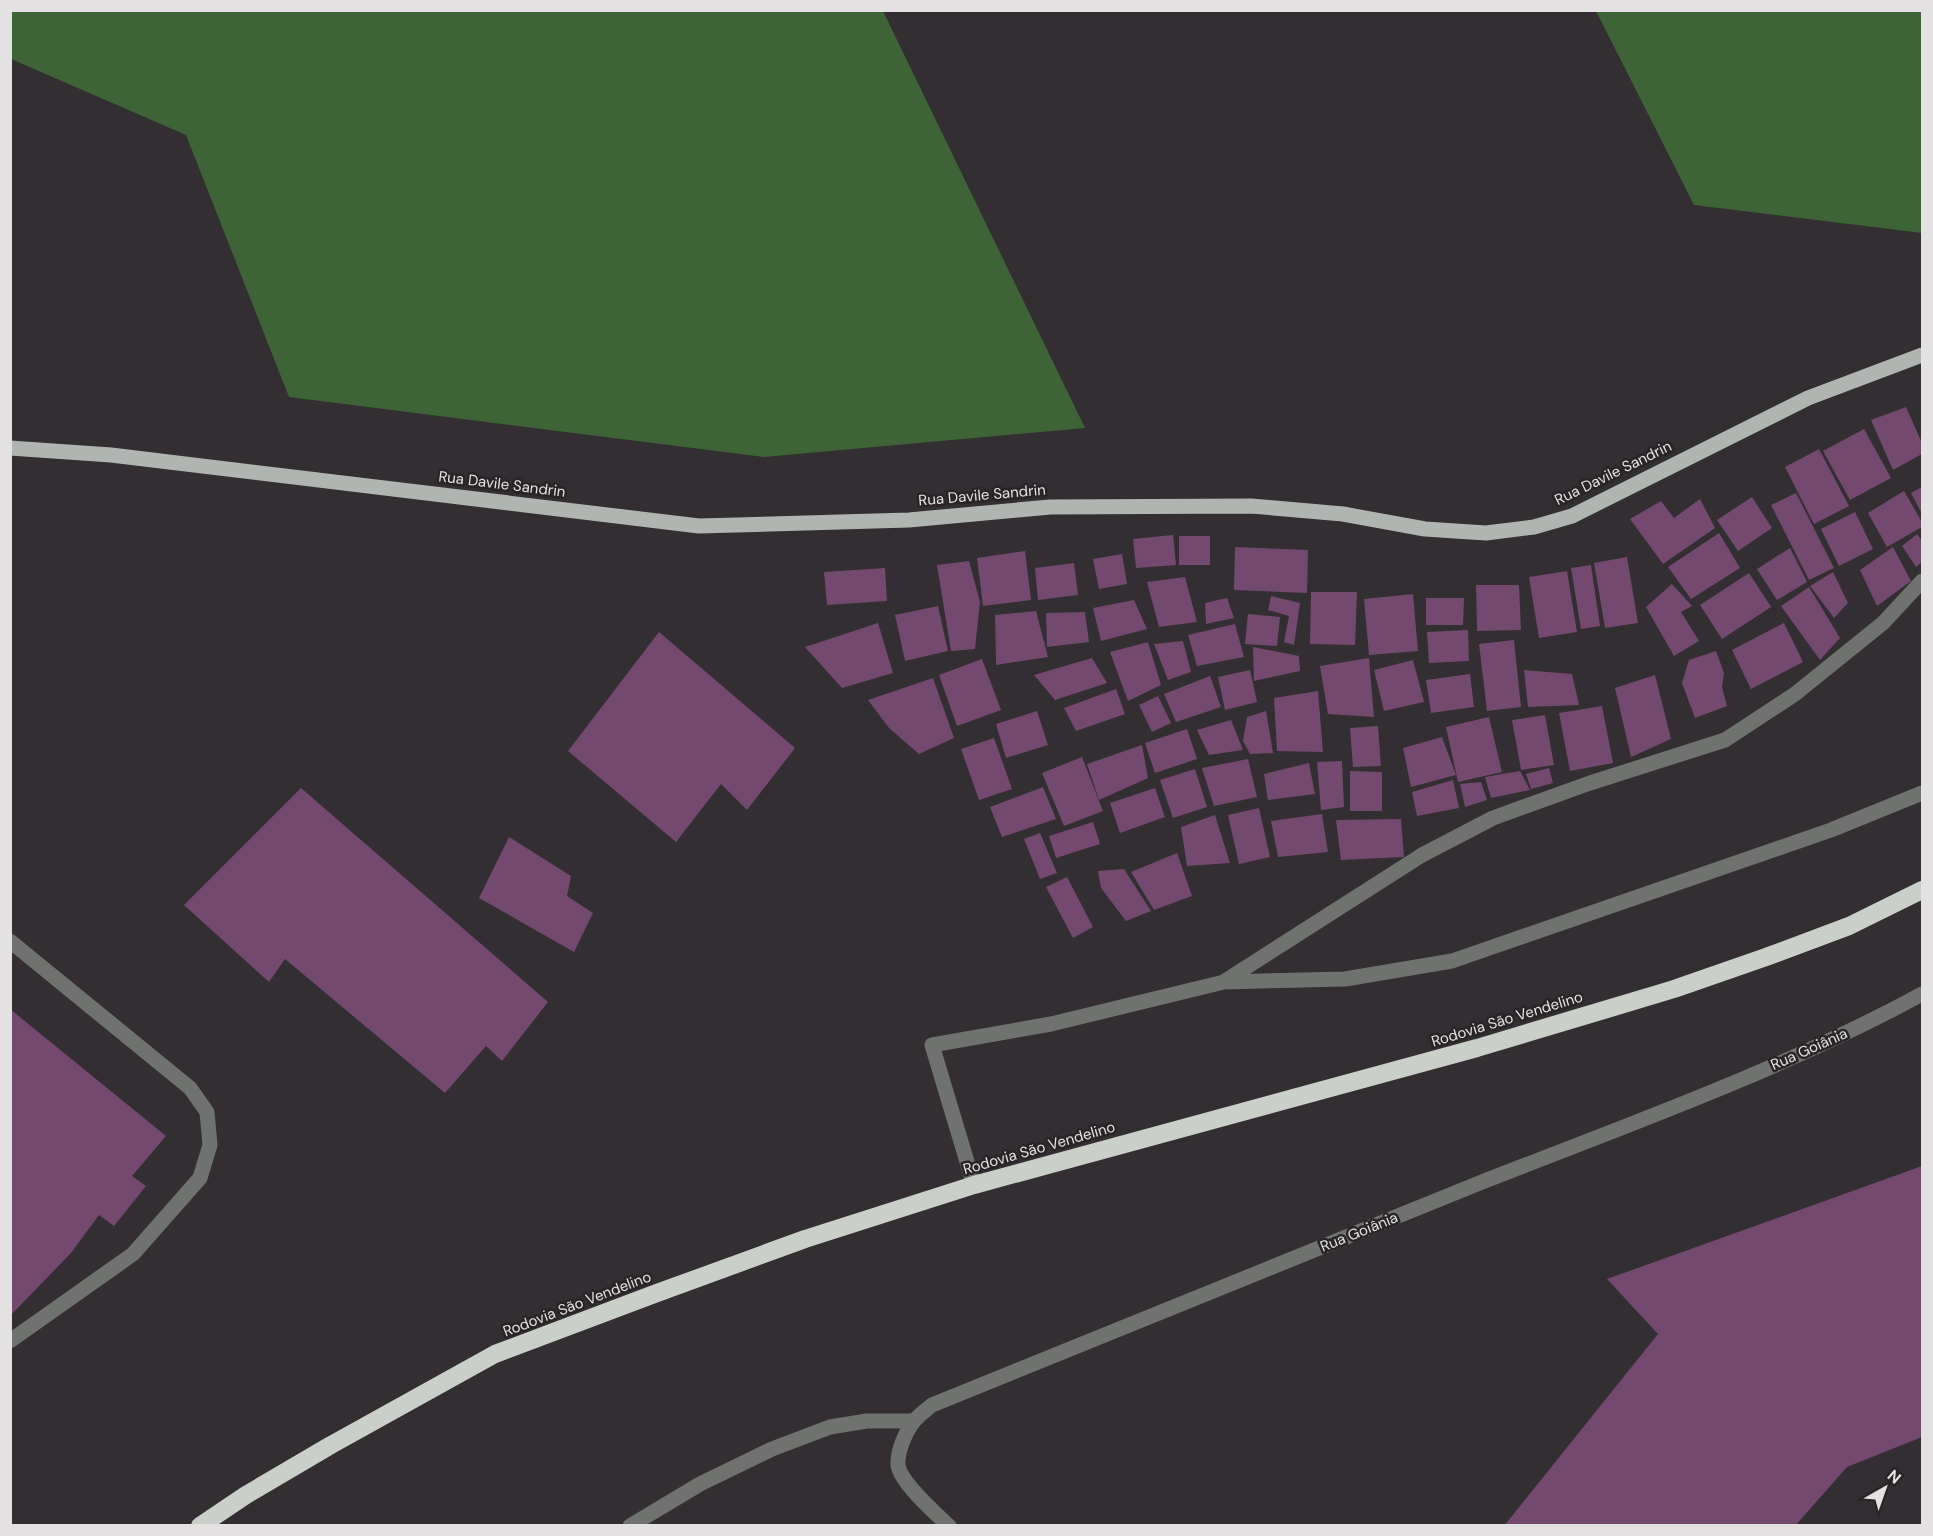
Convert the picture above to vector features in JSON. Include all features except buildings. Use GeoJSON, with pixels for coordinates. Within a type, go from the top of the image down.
{"type":"FeatureCollection","features":[{"type":"Feature","properties":{"kind":"highway","name":"Rodovia São Vendelino"},"geometry":{"type":"LineString","coordinates":[[200,1526],[246,1495],[331,1445],[495,1354],[805,1239],[974,1185],[1477,1048],[1674,989],[1849,926],[1923,890]]}},
{"type":"Feature","properties":{"kind":"main road","name":"Rua Davile Sandrin"},"geometry":{"type":"LineString","coordinates":[[10,448],[123,457],[699,526],[909,520],[1050,507],[1251,506],[1343,514],[1425,529],[1486,533],[1534,527],[1572,516],[1808,398],[1923,355]]}},
{"type":"Feature","properties":{"kind":"street"},"geometry":{"type":"LineString","coordinates":[[1224,982],[1422,855],[1493,818],[1590,783],[1725,741],[1795,694],[1875,630],[1923,581]]}},
{"type":"Feature","properties":{"kind":"street"},"geometry":{"type":"LineString","coordinates":[[974,1185],[933,1044],[1051,1024],[1224,982],[1345,978],[1452,961],[1831,830],[1923,793]]}},
{"type":"Feature","properties":{"kind":"street"},"geometry":{"type":"LineString","coordinates":[[10,941],[190,1088],[207,1112],[210,1145],[200,1178],[133,1254],[10,1341]]}},
{"type":"Feature","properties":{"kind":"street","name":"Rua Goiânia"},"geometry":{"type":"LineString","coordinates":[[949,1526],[909,1486],[898,1466],[903,1441],[914,1421],[932,1405],[1411,1210],[1708,1093],[1871,1022],[1923,994]]}},
{"type":"Feature","properties":{"kind":"street"},"geometry":{"type":"LineString","coordinates":[[630,1526],[700,1484],[772,1449],[830,1427],[867,1421],[914,1421]]}},
{"type":"Feature","properties":{"kind":"green space"},"geometry":{"type":"Polygon","coordinates":[[[11,10],[883,11],[1085,428],[764,457],[289,397],[186,135],[11,59],[11,10]]]}},
{"type":"Feature","properties":{"kind":"green space"},"geometry":{"type":"Polygon","coordinates":[[[1596,11],[1922,11],[1922,233],[1694,205],[1596,11]]]}}]}
